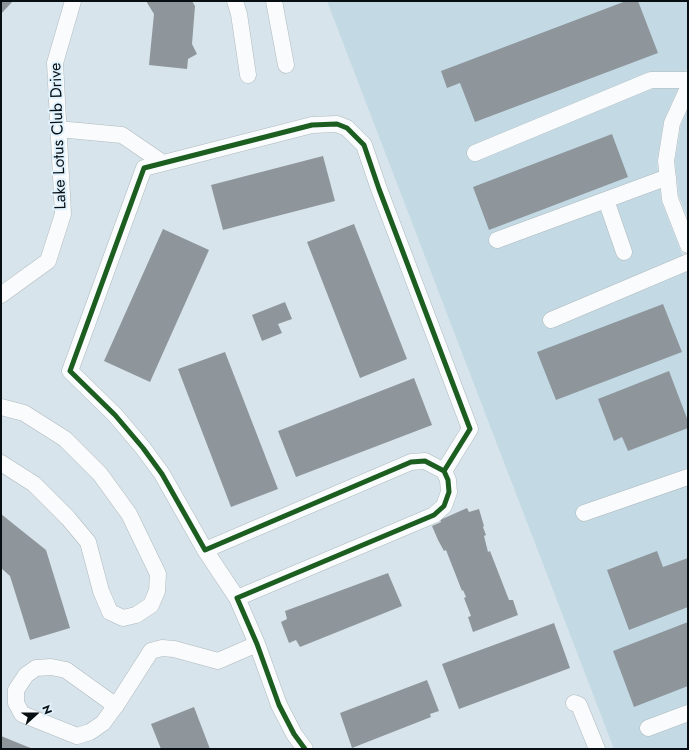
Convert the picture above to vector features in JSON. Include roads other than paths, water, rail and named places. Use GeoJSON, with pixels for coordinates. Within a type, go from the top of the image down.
{"type":"FeatureCollection","features":[{"type":"Feature","properties":{"kind":"street","name":"Lake Lotus Club Drive"},"geometry":{"type":"LineString","coordinates":[[1,295],[48,261],[63,214],[55,63],[72,1]]}},
{"type":"Feature","properties":{"kind":"street"},"geometry":{"type":"LineString","coordinates":[[235,1],[239,14],[243,54],[248,75]]}},
{"type":"Feature","properties":{"kind":"street"},"geometry":{"type":"LineString","coordinates":[[274,1],[286,64]]}},
{"type":"Feature","properties":{"kind":"street"},"geometry":{"type":"LineString","coordinates":[[474,154],[652,80],[688,80]]}},
{"type":"Feature","properties":{"kind":"street"},"geometry":{"type":"LineString","coordinates":[[688,88],[685,103],[672,123],[666,161],[670,199],[688,245]]}},
{"type":"Feature","properties":{"kind":"street"},"geometry":{"type":"LineString","coordinates":[[305,749],[294,734],[279,705],[257,644],[237,598],[206,550],[162,474],[143,448],[115,415],[70,371],[144,168],[312,125],[337,124],[347,128],[364,146],[470,429],[444,471]]}},
{"type":"Feature","properties":{"kind":"street"},"geometry":{"type":"LineString","coordinates":[[58,129],[122,135],[163,164]]}},
{"type":"Feature","properties":{"kind":"street"},"geometry":{"type":"LineString","coordinates":[[497,240],[668,177]]}},
{"type":"Feature","properties":{"kind":"street"},"geometry":{"type":"LineString","coordinates":[[606,200],[624,252]]}},
{"type":"Feature","properties":{"kind":"street"},"geometry":{"type":"LineString","coordinates":[[551,320],[688,262]]}},
{"type":"Feature","properties":{"kind":"street"},"geometry":{"type":"LineString","coordinates":[[1,407],[24,413],[66,439],[100,474],[129,514],[158,574],[157,592],[151,605],[136,615],[123,618],[110,612],[101,591],[88,542],[68,518],[34,484],[1,463]]}},
{"type":"Feature","properties":{"kind":"street"},"geometry":{"type":"LineString","coordinates":[[206,550],[411,462],[425,461],[444,471],[448,480],[450,492],[444,506],[434,514],[237,598]]}},
{"type":"Feature","properties":{"kind":"street"},"geometry":{"type":"LineString","coordinates":[[584,513],[688,477]]}},
{"type":"Feature","properties":{"kind":"street"},"geometry":{"type":"LineString","coordinates":[[116,706],[66,670],[51,667],[36,668],[26,675],[16,690],[16,703],[22,714],[77,736],[90,732],[103,723],[116,706],[150,651],[162,648],[174,649],[218,661],[257,644]]}},
{"type":"Feature","properties":{"kind":"street"},"geometry":{"type":"LineString","coordinates":[[574,703],[579,706],[597,749]]}},
{"type":"Feature","properties":{"kind":"street"},"geometry":{"type":"LineString","coordinates":[[648,728],[688,714]]}}]}
